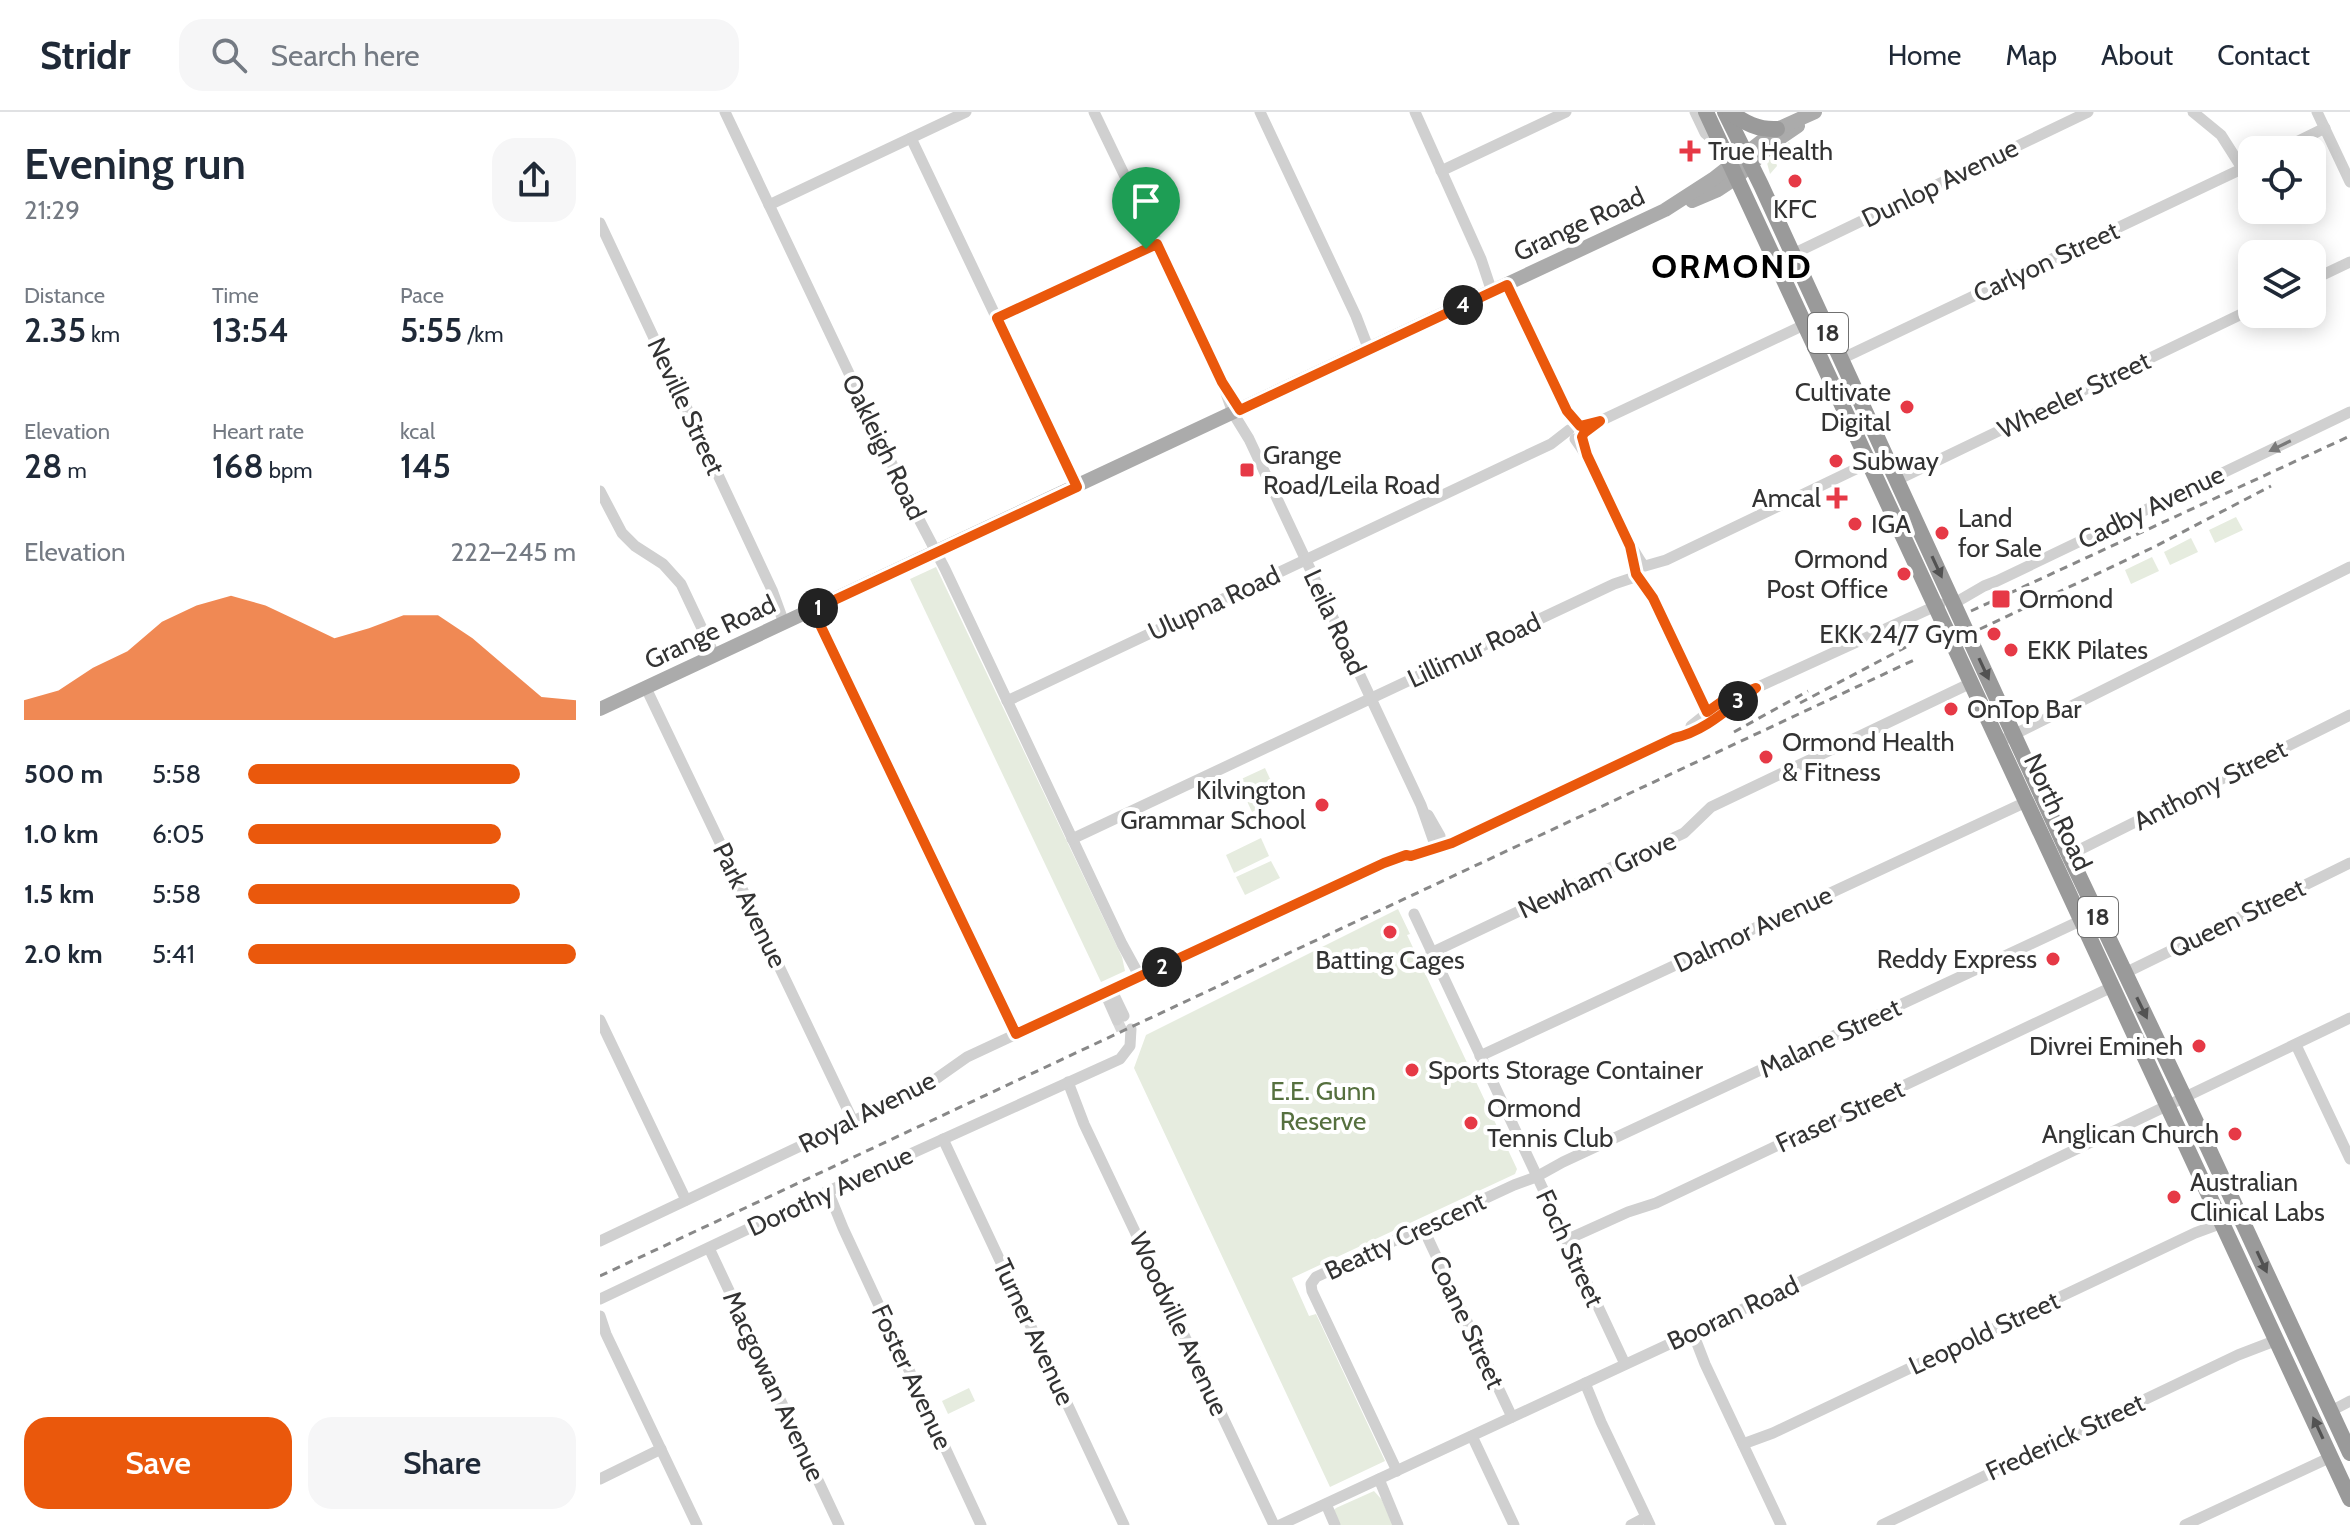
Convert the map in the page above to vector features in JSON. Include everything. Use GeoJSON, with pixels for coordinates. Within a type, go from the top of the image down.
{"type":"FeatureCollection","features":[{"type":"Feature","properties":{"kind":"highway","name":"North Road"},"geometry":{"type":"LineString","coordinates":[[1706,112],[1971,683],[2006,738],[2069,855],[2112,987],[2350,1499]]}},
{"type":"Feature","properties":{"kind":"highway","name":"North Road"},"geometry":{"type":"LineString","coordinates":[[1728,112],[1952,600],[2006,738],[2026,802],[2089,917],[2125,973],[2350,1453]]}},
{"type":"Feature","properties":{"kind":"highway"},"geometry":{"type":"LineString","coordinates":[[1728,112],[1749,125],[1765,130],[1777,129]]}},
{"type":"Feature","properties":{"kind":"highway"},"geometry":{"type":"LineString","coordinates":[[1756,221],[1773,212]]}},
{"type":"Feature","properties":{"kind":"highway"},"geometry":{"type":"LineString","coordinates":[[2143,1055],[2160,1047]]}},
{"type":"Feature","properties":{"kind":"main road"},"geometry":{"type":"LineString","coordinates":[[1748,159],[1777,129],[1813,114]]}},
{"type":"Feature","properties":{"kind":"main road"},"geometry":{"type":"LineString","coordinates":[[1748,159],[1813,114]]}},
{"type":"Feature","properties":{"kind":"main road","name":"Grange Road"},"geometry":{"type":"LineString","coordinates":[[600,709],[1665,210],[1748,159]]}},
{"type":"Feature","properties":{"kind":"street","name":"Oakleigh Road"},"geometry":{"type":"LineString","coordinates":[[725,112],[1007,701],[1126,954],[1126,962],[1137,979]]}},
{"type":"Feature","properties":{"kind":"street"},"geometry":{"type":"LineString","coordinates":[[769,205],[966,112]]}},
{"type":"Feature","properties":{"kind":"street","name":"Leila Road"},"geometry":{"type":"LineString","coordinates":[[1094,112],[1439,843]]}},
{"type":"Feature","properties":{"kind":"street"},"geometry":{"type":"LineString","coordinates":[[1260,112],[1371,348]]}},
{"type":"Feature","properties":{"kind":"street"},"geometry":{"type":"LineString","coordinates":[[1415,112],[1481,259],[1567,411],[1709,716]]}},
{"type":"Feature","properties":{"kind":"street"},"geometry":{"type":"LineString","coordinates":[[1441,171],[1566,112]]}},
{"type":"Feature","properties":{"kind":"street","name":"North Road"},"geometry":{"type":"LineString","coordinates":[[1695,112],[1705,133],[1722,147]]}},
{"type":"Feature","properties":{"kind":"street","name":"Dunlop Avenue"},"geometry":{"type":"LineString","coordinates":[[1793,254],[2088,112]]}},
{"type":"Feature","properties":{"kind":"street"},"geometry":{"type":"LineString","coordinates":[[2193,112],[2221,135],[2238,155]]}},
{"type":"Feature","properties":{"kind":"street"},"geometry":{"type":"LineString","coordinates":[[2317,112],[2350,182]]}},
{"type":"Feature","properties":{"kind":"street"},"geometry":{"type":"LineString","coordinates":[[2309,136],[2325,128]]}},
{"type":"Feature","properties":{"kind":"street"},"geometry":{"type":"LineString","coordinates":[[911,138],[1077,487]]}},
{"type":"Feature","properties":{"kind":"street","name":"Carlyon Street"},"geometry":{"type":"LineString","coordinates":[[1841,359],[2238,170]]}},
{"type":"Feature","properties":{"kind":"street","name":"Neville Street"},"geometry":{"type":"LineString","coordinates":[[600,223],[787,622]]}},
{"type":"Feature","properties":{"kind":"street"},"geometry":{"type":"LineString","coordinates":[[997,318],[1157,244]]}},
{"type":"Feature","properties":{"kind":"street"},"geometry":{"type":"LineString","coordinates":[[2326,273],[2350,262]]}},
{"type":"Feature","properties":{"kind":"street","name":"Wheeler Street"},"geometry":{"type":"LineString","coordinates":[[1897,480],[2238,316]]}},
{"type":"Feature","properties":{"kind":"street","name":"Ulupna Road"},"geometry":{"type":"LineString","coordinates":[[1007,701],[1821,317]]}},
{"type":"Feature","properties":{"kind":"street","name":"Cadby Avenue"},"geometry":{"type":"LineString","coordinates":[[1460,839],[1692,731],[1709,716],[1756,688],[1934,604],[1952,600],[1997,581],[2350,412]]}},
{"type":"Feature","properties":{"kind":"street","name":"Lillimur Road"},"geometry":{"type":"LineString","coordinates":[[1072,839],[1885,455]]}},
{"type":"Feature","properties":{"kind":"street"},"geometry":{"type":"LineString","coordinates":[[600,491],[622,533],[635,546],[663,564],[681,584],[715,656]]}},
{"type":"Feature","properties":{"kind":"street"},"geometry":{"type":"LineString","coordinates":[[2006,738],[2350,567]]}},
{"type":"Feature","properties":{"kind":"street"},"geometry":{"type":"LineString","coordinates":[[813,610],[1016,1034]]}},
{"type":"Feature","properties":{"kind":"street","name":"Newham Grove"},"geometry":{"type":"LineString","coordinates":[[1431,953],[1680,836],[1711,807],[1971,683]]}},
{"type":"Feature","properties":{"kind":"street","name":"Park Avenue"},"geometry":{"type":"LineString","coordinates":[[646,688],[853,1121]]}},
{"type":"Feature","properties":{"kind":"street","name":"Anthony Street"},"geometry":{"type":"LineString","coordinates":[[2069,855],[2350,715]]}},
{"type":"Feature","properties":{"kind":"street","name":"Dalmor Avenue"},"geometry":{"type":"LineString","coordinates":[[1480,1056],[2026,802]]}},
{"type":"Feature","properties":{"kind":"street","name":"Royal Avenue"},"geometry":{"type":"LineString","coordinates":[[600,1241],[923,1088],[960,1061],[1016,1034],[1406,855],[1460,839]]}},
{"type":"Feature","properties":{"kind":"street","name":"Queen Street"},"geometry":{"type":"LineString","coordinates":[[2125,973],[2350,863]]}},
{"type":"Feature","properties":{"kind":"street","name":"Foch Street"},"geometry":{"type":"LineString","coordinates":[[1414,914],[1625,1364]]}},
{"type":"Feature","properties":{"kind":"street","name":"Malane Street"},"geometry":{"type":"LineString","coordinates":[[1535,1175],[2089,917]]}},
{"type":"Feature","properties":{"kind":"street","name":"Fraser Street"},"geometry":{"type":"LineString","coordinates":[[1566,1240],[1656,1203],[2112,987]]}},
{"type":"Feature","properties":{"kind":"street"},"geometry":{"type":"LineString","coordinates":[[1108,991],[1121,1018]]}},
{"type":"Feature","properties":{"kind":"street","name":"Booran Road"},"geometry":{"type":"LineString","coordinates":[[1277,1525],[1690,1334],[2350,1018]]}},
{"type":"Feature","properties":{"kind":"street"},"geometry":{"type":"LineString","coordinates":[[600,1020],[686,1200]]}},
{"type":"Feature","properties":{"kind":"street"},"geometry":{"type":"LineString","coordinates":[[1064,1084],[1114,1060],[1127,1031]]}},
{"type":"Feature","properties":{"kind":"street"},"geometry":{"type":"LineString","coordinates":[[2296,1045],[2350,1159]]}},
{"type":"Feature","properties":{"kind":"street","name":"Woodville Avenue"},"geometry":{"type":"LineString","coordinates":[[1064,1084],[1277,1525]]}},
{"type":"Feature","properties":{"kind":"street","name":"Dorothy Avenue"},"geometry":{"type":"LineString","coordinates":[[600,1299],[825,1192],[1064,1084]]}},
{"type":"Feature","properties":{"kind":"street","name":"Turner Avenue"},"geometry":{"type":"LineString","coordinates":[[943,1139],[1124,1525]]}},
{"type":"Feature","properties":{"kind":"street","name":"Beatty Crescent"},"geometry":{"type":"LineString","coordinates":[[1397,1471],[1311,1284],[1318,1276],[1535,1175]]}},
{"type":"Feature","properties":{"kind":"street","name":"Foster Avenue"},"geometry":{"type":"LineString","coordinates":[[825,1192],[981,1525]]}},
{"type":"Feature","properties":{"kind":"street","name":"Leopold Street"},"geometry":{"type":"LineString","coordinates":[[1744,1447],[2239,1212]]}},
{"type":"Feature","properties":{"kind":"street","name":"Coane Street"},"geometry":{"type":"LineString","coordinates":[[1423,1228],[1512,1417]]}},
{"type":"Feature","properties":{"kind":"street","name":"Macgowan Avenue"},"geometry":{"type":"LineString","coordinates":[[709,1248],[839,1525]]}},
{"type":"Feature","properties":{"kind":"street"},"geometry":{"type":"LineString","coordinates":[[600,1316],[603,1330],[697,1525]]}},
{"type":"Feature","properties":{"kind":"street"},"geometry":{"type":"LineString","coordinates":[[1690,1334],[1781,1525]]}},
{"type":"Feature","properties":{"kind":"street","name":"Frederick Street"},"geometry":{"type":"LineString","coordinates":[[1882,1525],[2276,1338]]}},
{"type":"Feature","properties":{"kind":"street"},"geometry":{"type":"LineString","coordinates":[[1583,1384],[1648,1521],[1631,1525]]}},
{"type":"Feature","properties":{"kind":"street"},"geometry":{"type":"LineString","coordinates":[[2331,1411],[2350,1401]]}},
{"type":"Feature","properties":{"kind":"street"},"geometry":{"type":"LineString","coordinates":[[1472,1436],[1514,1525]]}},
{"type":"Feature","properties":{"kind":"street"},"geometry":{"type":"LineString","coordinates":[[600,1479],[661,1449]]}},
{"type":"Feature","properties":{"kind":"street"},"geometry":{"type":"LineString","coordinates":[[2185,1525],[2331,1457]]}},
{"type":"Feature","properties":{"kind":"street"},"geometry":{"type":"LineString","coordinates":[[1377,1480],[1398,1525]]}},
{"type":"Feature","properties":{"kind":"street"},"geometry":{"type":"LineString","coordinates":[[1324,1505],[1333,1525]]}},
{"type":"Feature","properties":{"kind":"green space"},"geometry":{"type":"Polygon","coordinates":[[[1789,142],[1794,150],[1775,159],[1777,166],[1770,174],[1767,163],[1789,142]]]}},
{"type":"Feature","properties":{"kind":"green space"},"geometry":{"type":"Polygon","coordinates":[[[2236,517],[2243,530],[2215,543],[2209,530],[2236,517]]]}},
{"type":"Feature","properties":{"kind":"green space"},"geometry":{"type":"Polygon","coordinates":[[[2191,538],[2198,552],[2170,565],[2164,552],[2191,538]]]}},
{"type":"Feature","properties":{"kind":"green space"},"geometry":{"type":"Polygon","coordinates":[[[2152,557],[2159,571],[2131,584],[2125,570],[2152,557]]]}},
{"type":"Feature","properties":{"kind":"green space"},"geometry":{"type":"Polygon","coordinates":[[[936,567],[1122,957],[1125,971],[1101,982],[910,579],[936,567]]]}},
{"type":"Feature","properties":{"kind":"green space"},"geometry":{"type":"Polygon","coordinates":[[[1265,768],[1271,781],[1243,794],[1237,781],[1265,768]]]}},
{"type":"Feature","properties":{"kind":"green space"},"geometry":{"type":"Polygon","coordinates":[[[1273,786],[1279,799],[1252,812],[1246,799],[1273,786]]]}},
{"type":"Feature","properties":{"kind":"green space"},"geometry":{"type":"Polygon","coordinates":[[[1261,838],[1269,856],[1234,873],[1226,855],[1261,838]]]}},
{"type":"Feature","properties":{"kind":"green space"},"geometry":{"type":"Polygon","coordinates":[[[1271,861],[1280,878],[1245,895],[1236,877],[1271,861]]]}},
{"type":"Feature","properties":{"kind":"green space","name":"E.E. Gunn Reserve"},"geometry":{"type":"Polygon","coordinates":[[[1398,909],[1410,934],[1407,935],[1517,1169],[1515,1174],[1292,1278],[1309,1316],[1316,1314],[1385,1461],[1330,1487],[1134,1068],[1146,1035],[1398,909]]]}},
{"type":"Feature","properties":{"kind":"green space"},"geometry":{"type":"Polygon","coordinates":[[[969,1388],[975,1401],[948,1414],[942,1401],[969,1388]]]}},
{"type":"Feature","properties":{"kind":"green space"},"geometry":{"type":"Polygon","coordinates":[[[1374,1491],[1382,1500],[1393,1525],[1338,1525],[1333,1511],[1336,1508],[1374,1491]]]}},
{"type":"Feature","properties":{"kind":"tunnel"},"geometry":{"type":"LineString","coordinates":[[1117,1020],[1123,1033]]}},
{"type":"Feature","properties":{"kind":"railway"},"geometry":{"type":"LineString","coordinates":[[1971,611],[2350,436]]}},
{"type":"Feature","properties":{"kind":"railway"},"geometry":{"type":"LineString","coordinates":[[1980,629],[2154,547],[2271,486]]}},
{"type":"Feature","properties":{"kind":"railway"},"geometry":{"type":"LineString","coordinates":[[1800,703],[1906,647]]}},
{"type":"Feature","properties":{"kind":"railway"},"geometry":{"type":"LineString","coordinates":[[600,1276],[1914,660]]}},
{"type":"Feature","properties":{"kind":"railway"},"geometry":{"type":"LineString","coordinates":[[1734,732],[1808,691]]}},
{"type":"Feature","properties":{"kind":"place","name":"True Health"},"geometry":{"type":"Point","coordinates":[1690,151]}},
{"type":"Feature","properties":{"kind":"place","name":"KFC"},"geometry":{"type":"Point","coordinates":[1795,181]}},
{"type":"Feature","properties":{"kind":"place","name":"Cultivate Digital"},"geometry":{"type":"Point","coordinates":[1907,407]}},
{"type":"Feature","properties":{"kind":"place","name":"Subway"},"geometry":{"type":"Point","coordinates":[1836,461]}},
{"type":"Feature","properties":{"kind":"place","name":"Grange Road/Leila Road"},"geometry":{"type":"Point","coordinates":[1247,470]}},
{"type":"Feature","properties":{"kind":"place","name":"Amcal"},"geometry":{"type":"Point","coordinates":[1837,498]}},
{"type":"Feature","properties":{"kind":"place","name":"IGA"},"geometry":{"type":"Point","coordinates":[1855,524]}},
{"type":"Feature","properties":{"kind":"place","name":"Land for Sale"},"geometry":{"type":"Point","coordinates":[1942,533]}},
{"type":"Feature","properties":{"kind":"place","name":"Ormond Post Office"},"geometry":{"type":"Point","coordinates":[1904,574]}},
{"type":"Feature","properties":{"kind":"place","name":"Ormond"},"geometry":{"type":"Point","coordinates":[2001,599]}},
{"type":"Feature","properties":{"kind":"place","name":"EKK 24/7 Gym"},"geometry":{"type":"Point","coordinates":[1994,634]}},
{"type":"Feature","properties":{"kind":"place","name":"EKK Pilates"},"geometry":{"type":"Point","coordinates":[2011,650]}},
{"type":"Feature","properties":{"kind":"place","name":"OnTop Bar"},"geometry":{"type":"Point","coordinates":[1951,709]}},
{"type":"Feature","properties":{"kind":"place","name":"Ormond Health & Fitness"},"geometry":{"type":"Point","coordinates":[1766,757]}},
{"type":"Feature","properties":{"kind":"place","name":"Kilvington Grammar School"},"geometry":{"type":"Point","coordinates":[1322,805]}},
{"type":"Feature","properties":{"kind":"place","name":"Batting Cages"},"geometry":{"type":"Point","coordinates":[1390,932]}},
{"type":"Feature","properties":{"kind":"place","name":"Reddy Express"},"geometry":{"type":"Point","coordinates":[2053,959]}},
{"type":"Feature","properties":{"kind":"place","name":"Divrei Emineh"},"geometry":{"type":"Point","coordinates":[2199,1046]}},
{"type":"Feature","properties":{"kind":"place","name":"Sports Storage Container"},"geometry":{"type":"Point","coordinates":[1412,1070]}},
{"type":"Feature","properties":{"kind":"place","name":"Ormond Tennis Club"},"geometry":{"type":"Point","coordinates":[1471,1123]}},
{"type":"Feature","properties":{"kind":"place","name":"Anglican Church"},"geometry":{"type":"Point","coordinates":[2235,1134]}},
{"type":"Feature","properties":{"kind":"place","name":"Australian Clinical Labs"},"geometry":{"type":"Point","coordinates":[2174,1197]}},
{"type":"Feature","properties":{"kind":"district","name":"ORMOND"},"geometry":{"type":"Point","coordinates":[1732,266]}},
{"type":"Feature","properties":{"kind":"route"},"geometry":{"type":"LineString","coordinates":[[1157,244],[1222,382],[1240,410],[1507,285],[1567,411],[1580,426],[1600,421],[1582,437],[1587,455],[1630,546],[1636,574],[1653,598],[1707,712],[1721,702],[1756,688],[1692,731],[1447,846],[1384,863],[1016,1034],[813,610],[1077,487],[997,318],[1146,249],[1157,244]]}}]}
